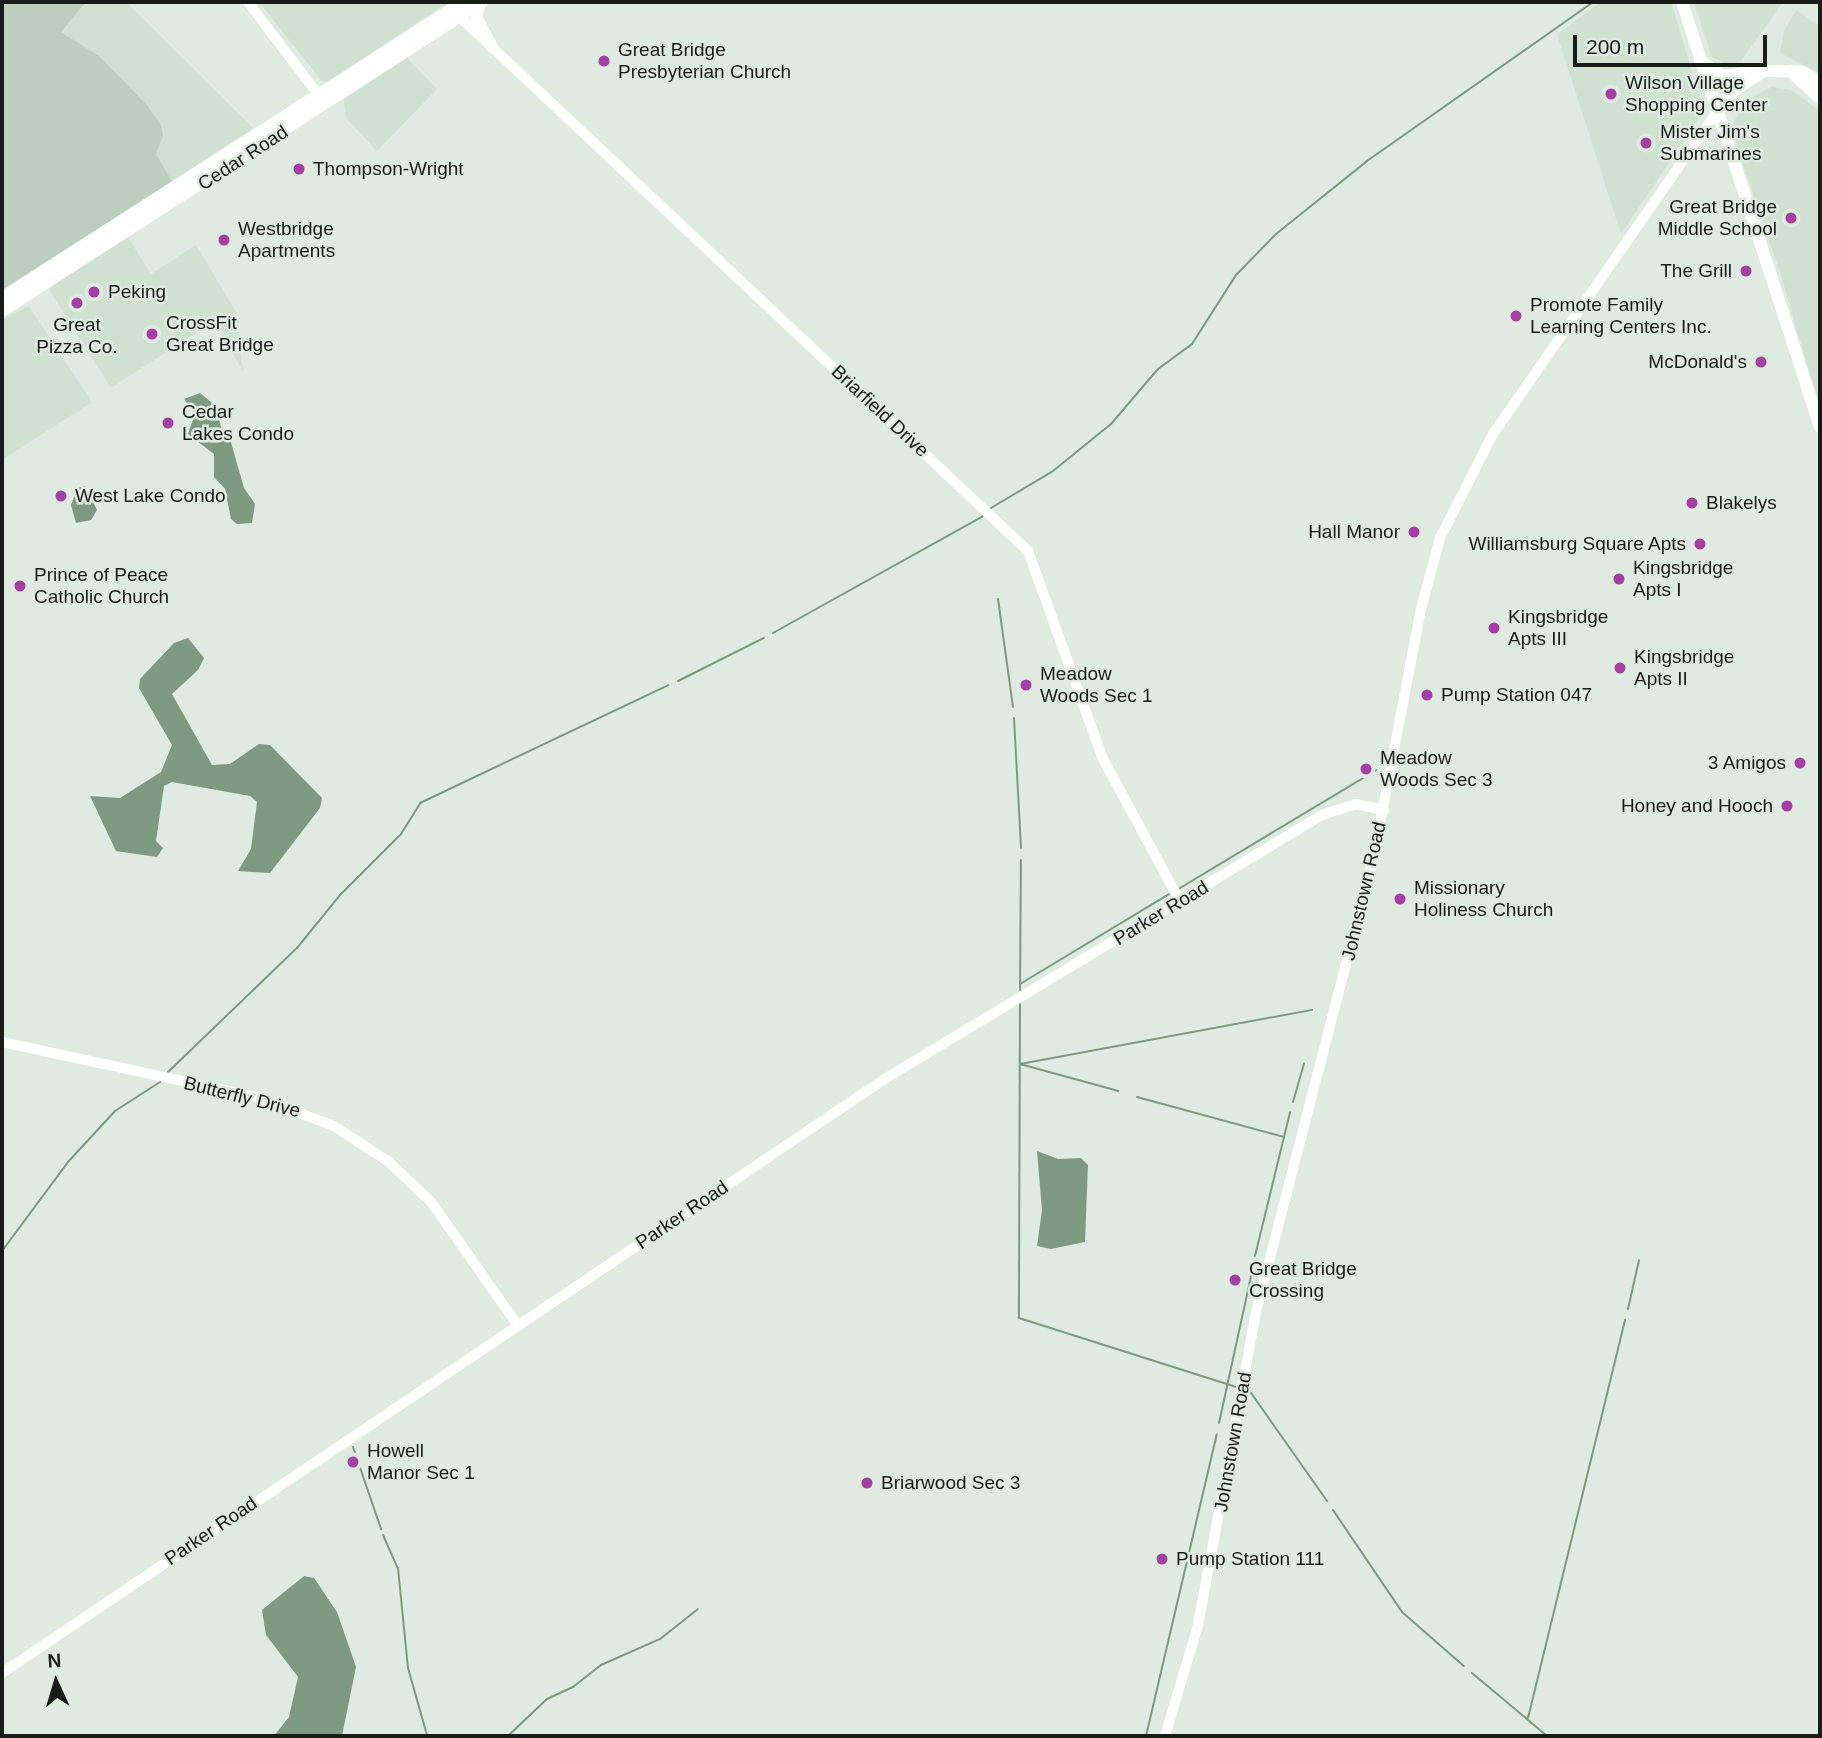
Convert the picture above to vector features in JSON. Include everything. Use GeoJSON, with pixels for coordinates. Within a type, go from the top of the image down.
{"type":"FeatureCollection","features":[{"type":"Feature","properties":{"kind":"main road","name":"Cedar Road"},"geometry":{"type":"LineString","coordinates":[[2,311],[460,8],[481,2]]}},
{"type":"Feature","properties":{"kind":"main road"},"geometry":{"type":"LineString","coordinates":[[481,2],[476,17],[492,47]]}},
{"type":"Feature","properties":{"kind":"main road"},"geometry":{"type":"LineString","coordinates":[[1682,2],[1716,114],[1820,427]]}},
{"type":"Feature","properties":{"kind":"main road"},"geometry":{"type":"LineString","coordinates":[[1699,60],[1724,76],[1790,71],[1818,90]]}},
{"type":"Feature","properties":{"kind":"main road"},"geometry":{"type":"LineString","coordinates":[[1716,114],[1734,90],[1764,71]]}},
{"type":"Feature","properties":{"kind":"main road","name":"Cedar Road"},"geometry":{"type":"LineString","coordinates":[[5,295],[322,100]]}},
{"type":"Feature","properties":{"kind":"main road"},"geometry":{"type":"LineString","coordinates":[[5,295],[35,290],[40,279],[110,228]]}},
{"type":"Feature","properties":{"kind":"street"},"geometry":{"type":"LineString","coordinates":[[248,2],[322,100]]}},
{"type":"Feature","properties":{"kind":"street","name":"Briarfield Drive"},"geometry":{"type":"LineString","coordinates":[[460,8],[492,47],[1028,551],[1102,757],[1180,901]]}},
{"type":"Feature","properties":{"kind":"street","name":"Johnstown Road"},"geometry":{"type":"LineString","coordinates":[[1165,1736],[1212,1564],[1257,1309],[1384,810],[1425,587],[1451,511],[1493,434],[1716,114]]}},
{"type":"Feature","properties":{"kind":"street","name":"Parker Road"},"geometry":{"type":"LineString","coordinates":[[2,1673],[346,1437],[518,1326],[883,1080],[1340,807],[1356,804],[1384,810]]}},
{"type":"Feature","properties":{"kind":"street","name":"Butterfly Drive"},"geometry":{"type":"LineString","coordinates":[[2,1042],[267,1100],[334,1126],[379,1154],[432,1203],[518,1326]]}},
{"type":"Feature","properties":{"kind":"shaded area"},"geometry":{"type":"Polygon","coordinates":[[[2,2],[86,2],[61,32],[99,56],[146,104],[161,125],[163,136],[156,154],[172,181],[2,290],[2,2]]]}},
{"type":"Feature","properties":{"kind":"shaded area"},"geometry":{"type":"Polygon","coordinates":[[[86,2],[126,2],[253,128],[172,181],[156,154],[161,125],[146,104],[99,56],[61,32],[86,2]]]}},
{"type":"Feature","properties":{"kind":"shaded area"},"geometry":{"type":"Polygon","coordinates":[[[259,2],[448,2],[328,82],[321,80],[259,2]]]}},
{"type":"Feature","properties":{"kind":"shaded area","name":"Wilson Village Shopping Center"},"geometry":{"type":"Polygon","coordinates":[[[1601,2],[1671,2],[1704,111],[1621,234],[1557,34],[1601,2]]]}},
{"type":"Feature","properties":{"kind":"shaded area"},"geometry":{"type":"Polygon","coordinates":[[[1694,2],[1783,2],[1741,61],[1728,66],[1712,57],[1694,2]]]}},
{"type":"Feature","properties":{"kind":"shaded area"},"geometry":{"type":"Polygon","coordinates":[[[1796,10],[1820,27],[1818,72],[1780,53],[1784,31],[1796,10]]]}},
{"type":"Feature","properties":{"kind":"shaded area"},"geometry":{"type":"Polygon","coordinates":[[[407,58],[437,89],[377,151],[346,118],[344,99],[407,58]]]}},
{"type":"Feature","properties":{"kind":"shaded area","name":"Great Bridge Middle School"},"geometry":{"type":"Polygon","coordinates":[[[1772,87],[1791,90],[1820,111],[1820,408],[1780,272],[1731,129],[1743,102],[1772,87]]]}},
{"type":"Feature","properties":{"kind":"shaded area"},"geometry":{"type":"Polygon","coordinates":[[[128,237],[151,274],[196,245],[236,312],[243,371],[214,321],[111,388],[50,291],[52,285],[128,237]]]}},
{"type":"Feature","properties":{"kind":"shaded area"},"geometry":{"type":"Polygon","coordinates":[[[29,306],[92,402],[2,460],[2,320],[29,306]]]}},
{"type":"Feature","properties":{"kind":"shaded area"},"geometry":{"type":"Polygon","coordinates":[[[200,393],[216,406],[221,427],[230,439],[244,488],[255,504],[252,523],[237,524],[231,519],[225,489],[214,477],[214,454],[188,434],[195,414],[184,399],[200,393]]]}},
{"type":"Feature","properties":{"kind":"shaded area"},"geometry":{"type":"Polygon","coordinates":[[[85,486],[97,510],[91,520],[76,523],[71,505],[78,488],[85,486]]]}},
{"type":"Feature","properties":{"kind":"shaded area"},"geometry":{"type":"Polygon","coordinates":[[[188,638],[204,658],[198,670],[172,694],[212,765],[230,764],[259,744],[270,745],[322,798],[320,808],[270,873],[238,871],[251,849],[257,802],[250,796],[172,782],[164,786],[156,841],[163,848],[157,857],[116,851],[90,796],[120,798],[161,772],[172,745],[139,688],[140,679],[174,643],[188,638]]]}},
{"type":"Feature","properties":{"kind":"shaded area"},"geometry":{"type":"Polygon","coordinates":[[[1037,1151],[1058,1159],[1081,1158],[1088,1165],[1085,1242],[1051,1249],[1037,1246],[1042,1210],[1037,1151]]]}},
{"type":"Feature","properties":{"kind":"shaded area"},"geometry":{"type":"Polygon","coordinates":[[[304,1576],[314,1578],[337,1612],[356,1667],[342,1736],[274,1736],[289,1717],[298,1677],[266,1635],[262,1610],[304,1576]]]}},
{"type":"Feature","properties":{"kind":"waterway"},"geometry":{"type":"LineString","coordinates":[[991,508],[1053,471],[1111,424],[1158,369],[1192,344],[1236,275],[1276,234],[1367,161],[1593,2]]}},
{"type":"Feature","properties":{"kind":"waterway"},"geometry":{"type":"LineString","coordinates":[[773,633],[983,516]]}},
{"type":"Feature","properties":{"kind":"waterway"},"geometry":{"type":"LineString","coordinates":[[998,599],[1013,707]]}},
{"type":"Feature","properties":{"kind":"waterway"},"geometry":{"type":"LineString","coordinates":[[678,681],[764,638]]}},
{"type":"Feature","properties":{"kind":"waterway"},"geometry":{"type":"LineString","coordinates":[[168,1072],[297,948],[340,895],[401,834],[420,803],[668,685]]}},
{"type":"Feature","properties":{"kind":"waterway"},"geometry":{"type":"LineString","coordinates":[[1014,718],[1021,848]]}},
{"type":"Feature","properties":{"kind":"waterway"},"geometry":{"type":"LineString","coordinates":[[1180,888],[1376,770]]}},
{"type":"Feature","properties":{"kind":"waterway"},"geometry":{"type":"LineString","coordinates":[[1020,990],[1021,860]]}},
{"type":"Feature","properties":{"kind":"waterway"},"geometry":{"type":"LineString","coordinates":[[1020,984],[1169,894]]}},
{"type":"Feature","properties":{"kind":"waterway"},"geometry":{"type":"LineString","coordinates":[[1020,1004],[1019,1318],[1236,1387]]}},
{"type":"Feature","properties":{"kind":"waterway"},"geometry":{"type":"LineString","coordinates":[[1020,1064],[1312,1010]]}},
{"type":"Feature","properties":{"kind":"waterway"},"geometry":{"type":"LineString","coordinates":[[1020,1064],[1118,1091]]}},
{"type":"Feature","properties":{"kind":"waterway"},"geometry":{"type":"LineString","coordinates":[[1293,1102],[1304,1064]]}},
{"type":"Feature","properties":{"kind":"waterway"},"geometry":{"type":"LineString","coordinates":[[2,1251],[68,1162],[115,1111],[160,1082]]}},
{"type":"Feature","properties":{"kind":"waterway"},"geometry":{"type":"LineString","coordinates":[[1137,1097],[1284,1137]]}},
{"type":"Feature","properties":{"kind":"waterway"},"geometry":{"type":"LineString","coordinates":[[1255,1256],[1290,1112]]}},
{"type":"Feature","properties":{"kind":"waterway"},"geometry":{"type":"LineString","coordinates":[[1628,1309],[1639,1260]]}},
{"type":"Feature","properties":{"kind":"waterway"},"geometry":{"type":"LineString","coordinates":[[1219,1423],[1253,1267]]}},
{"type":"Feature","properties":{"kind":"waterway"},"geometry":{"type":"LineString","coordinates":[[1528,1718],[1625,1320]]}},
{"type":"Feature","properties":{"kind":"waterway"},"geometry":{"type":"LineString","coordinates":[[1249,1390],[1327,1501]]}},
{"type":"Feature","properties":{"kind":"waterway"},"geometry":{"type":"LineString","coordinates":[[1146,1736],[1217,1434]]}},
{"type":"Feature","properties":{"kind":"waterway"},"geometry":{"type":"LineString","coordinates":[[353,1447],[381,1529]]}},
{"type":"Feature","properties":{"kind":"waterway"},"geometry":{"type":"LineString","coordinates":[[1333,1510],[1402,1612],[1464,1666]]}},
{"type":"Feature","properties":{"kind":"waterway"},"geometry":{"type":"LineString","coordinates":[[383,1535],[398,1568],[408,1668],[427,1735]]}},
{"type":"Feature","properties":{"kind":"waterway"},"geometry":{"type":"LineString","coordinates":[[508,1736],[547,1699],[573,1687],[601,1665],[660,1639],[698,1609]]}},
{"type":"Feature","properties":{"kind":"waterway"},"geometry":{"type":"LineString","coordinates":[[1472,1673],[1547,1736]]}},
{"type":"Feature","properties":{"kind":"place","name":"Great Bridge Presbyterian Church"},"geometry":{"type":"Point","coordinates":[604,61]}},
{"type":"Feature","properties":{"kind":"place","name":"Wilson Village Shopping Center"},"geometry":{"type":"Point","coordinates":[1611,94]}},
{"type":"Feature","properties":{"kind":"place","name":"Mister Jim's Submarines"},"geometry":{"type":"Point","coordinates":[1646,143]}},
{"type":"Feature","properties":{"kind":"place","name":"Thompson-Wright"},"geometry":{"type":"Point","coordinates":[299,169]}},
{"type":"Feature","properties":{"kind":"place","name":"Great Bridge Middle School"},"geometry":{"type":"Point","coordinates":[1791,218]}},
{"type":"Feature","properties":{"kind":"place","name":"Westbridge Apartments"},"geometry":{"type":"Point","coordinates":[224,240]}},
{"type":"Feature","properties":{"kind":"place","name":"The Grill"},"geometry":{"type":"Point","coordinates":[1746,271]}},
{"type":"Feature","properties":{"kind":"place","name":"Peking"},"geometry":{"type":"Point","coordinates":[94,292]}},
{"type":"Feature","properties":{"kind":"place","name":"Great Pizza Co."},"geometry":{"type":"Point","coordinates":[77,303]}},
{"type":"Feature","properties":{"kind":"place","name":"Promote Family Learning Centers Inc."},"geometry":{"type":"Point","coordinates":[1516,316]}},
{"type":"Feature","properties":{"kind":"place","name":"CrossFit Great Bridge"},"geometry":{"type":"Point","coordinates":[152,334]}},
{"type":"Feature","properties":{"kind":"place","name":"McDonald's"},"geometry":{"type":"Point","coordinates":[1761,362]}},
{"type":"Feature","properties":{"kind":"place","name":"Cedar Lakes Condo"},"geometry":{"type":"Point","coordinates":[168,423]}},
{"type":"Feature","properties":{"kind":"place","name":"West Lake Condo"},"geometry":{"type":"Point","coordinates":[61,496]}},
{"type":"Feature","properties":{"kind":"place","name":"Blakelys"},"geometry":{"type":"Point","coordinates":[1692,503]}},
{"type":"Feature","properties":{"kind":"place","name":"Hall Manor"},"geometry":{"type":"Point","coordinates":[1414,532]}},
{"type":"Feature","properties":{"kind":"place","name":"Williamsburg Square Apts"},"geometry":{"type":"Point","coordinates":[1700,544]}},
{"type":"Feature","properties":{"kind":"place","name":"Kingsbridge Apts I"},"geometry":{"type":"Point","coordinates":[1619,579]}},
{"type":"Feature","properties":{"kind":"place","name":"Prince of Peace Catholic Church"},"geometry":{"type":"Point","coordinates":[20,586]}},
{"type":"Feature","properties":{"kind":"place","name":"Kingsbridge Apts III"},"geometry":{"type":"Point","coordinates":[1494,628]}},
{"type":"Feature","properties":{"kind":"place","name":"Kingsbridge Apts II"},"geometry":{"type":"Point","coordinates":[1620,668]}},
{"type":"Feature","properties":{"kind":"place","name":"Meadow Woods Sec 1"},"geometry":{"type":"Point","coordinates":[1026,685]}},
{"type":"Feature","properties":{"kind":"place","name":"Pump Station 047"},"geometry":{"type":"Point","coordinates":[1427,695]}},
{"type":"Feature","properties":{"kind":"place","name":"3 Amigos"},"geometry":{"type":"Point","coordinates":[1800,763]}},
{"type":"Feature","properties":{"kind":"place","name":"Meadow Woods Sec 3"},"geometry":{"type":"Point","coordinates":[1366,769]}},
{"type":"Feature","properties":{"kind":"place","name":"Honey and Hooch"},"geometry":{"type":"Point","coordinates":[1787,806]}},
{"type":"Feature","properties":{"kind":"place","name":"Missionary Holiness Church"},"geometry":{"type":"Point","coordinates":[1400,899]}},
{"type":"Feature","properties":{"kind":"place","name":"Great Bridge Crossing"},"geometry":{"type":"Point","coordinates":[1235,1280]}},
{"type":"Feature","properties":{"kind":"place","name":"Howell Manor Sec 1"},"geometry":{"type":"Point","coordinates":[353,1462]}},
{"type":"Feature","properties":{"kind":"place","name":"Briarwood Sec 3"},"geometry":{"type":"Point","coordinates":[867,1483]}},
{"type":"Feature","properties":{"kind":"place","name":"Pump Station 111"},"geometry":{"type":"Point","coordinates":[1162,1559]}}]}
